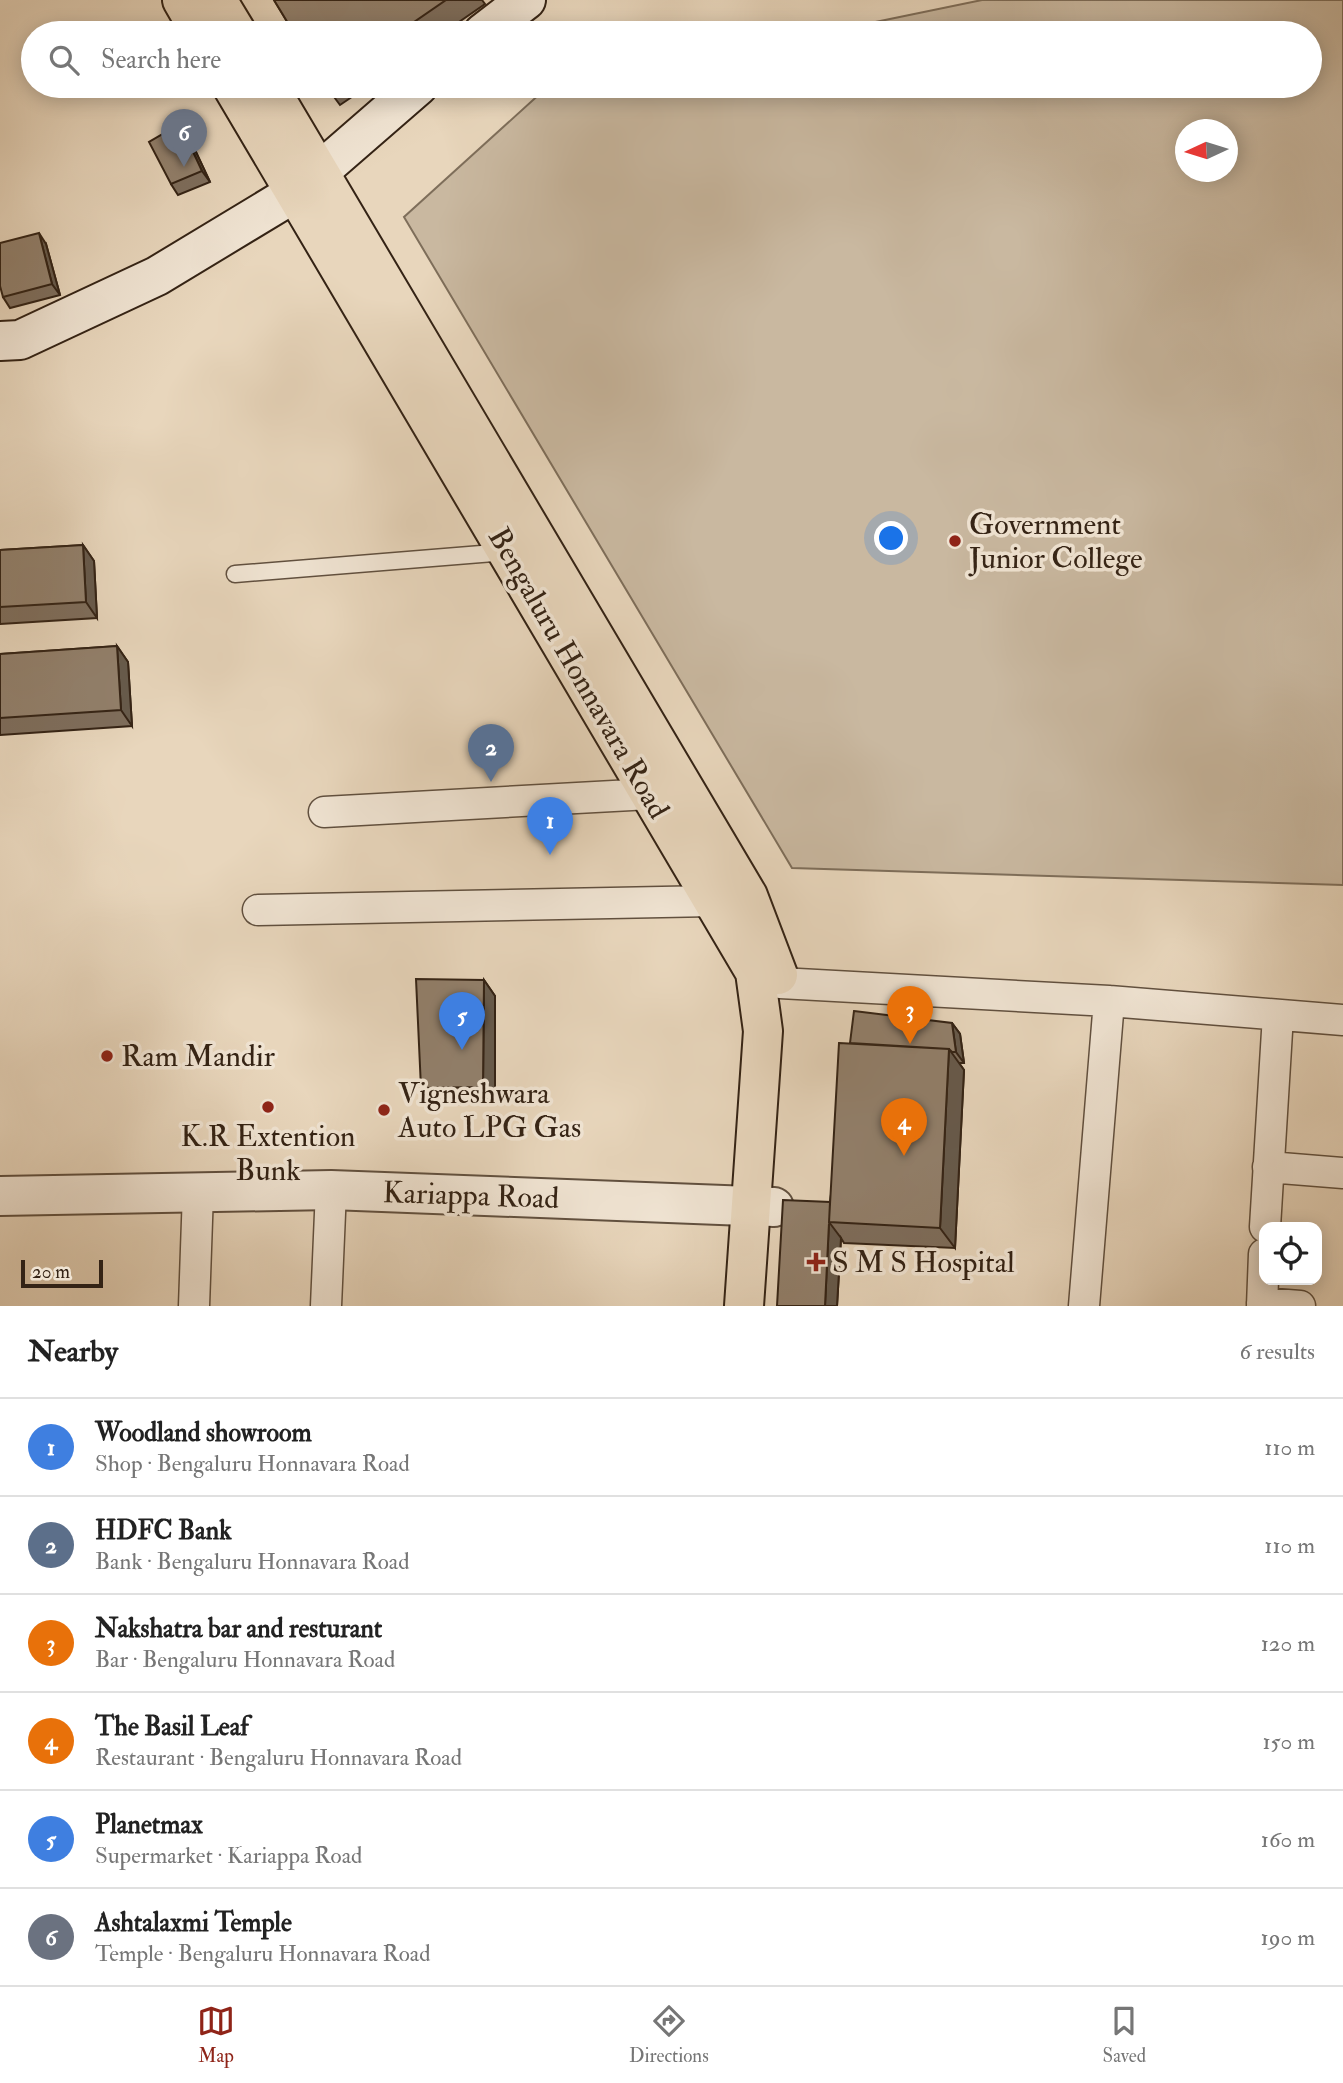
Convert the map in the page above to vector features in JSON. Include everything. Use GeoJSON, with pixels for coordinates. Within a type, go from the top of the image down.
{"type":"FeatureCollection","features":[{"type":"Feature","properties":{"kind":"main road"},"geometry":{"type":"LineString","coordinates":[[182,0],[194,21]]}},
{"type":"Feature","properties":{"kind":"main road"},"geometry":{"type":"LineString","coordinates":[[217,0],[229,21]]}},
{"type":"Feature","properties":{"kind":"main road","name":"Bengaluru Honnavara Road"},"geometry":{"type":"LineString","coordinates":[[242,98],[308,182],[748,896],[780,983],[783,1036],[762,1206],[744,1306]]}},
{"type":"Feature","properties":{"kind":"main road","name":"Bengaluru Honnavara Road"},"geometry":{"type":"LineString","coordinates":[[273,98],[308,182],[508,552],[755,972],[763,1031],[762,1206],[768,1306]]}},
{"type":"Feature","properties":{"kind":"street"},"geometry":{"type":"LineString","coordinates":[[499,21],[526,0]]}},
{"type":"Feature","properties":{"kind":"street"},"geometry":{"type":"LineString","coordinates":[[0,341],[20,340],[157,276],[308,182],[404,98]]}},
{"type":"Feature","properties":{"kind":"street"},"geometry":{"type":"LineString","coordinates":[[324,811],[650,794]]}},
{"type":"Feature","properties":{"kind":"street"},"geometry":{"type":"LineString","coordinates":[[258,910],[713,901]]}},
{"type":"Feature","properties":{"kind":"street"},"geometry":{"type":"LineString","coordinates":[[780,983],[1109,1000],[1343,1020]]}},
{"type":"Feature","properties":{"kind":"street"},"geometry":{"type":"LineString","coordinates":[[1084,1306],[1109,1000]]}},
{"type":"Feature","properties":{"kind":"street"},"geometry":{"type":"LineString","coordinates":[[1265,1222],[1278,1015]]}},
{"type":"Feature","properties":{"kind":"street"},"geometry":{"type":"LineString","coordinates":[[1268,1167],[1343,1172]]}},
{"type":"Feature","properties":{"kind":"street"},"geometry":{"type":"LineString","coordinates":[[326,1306],[331,1190]]}},
{"type":"Feature","properties":{"kind":"street","name":"Kariappa Road"},"geometry":{"type":"LineString","coordinates":[[0,1196],[331,1190],[762,1206]]}},
{"type":"Feature","properties":{"kind":"street"},"geometry":{"type":"LineString","coordinates":[[194,1306],[198,1192]]}},
{"type":"Feature","properties":{"kind":"street"},"geometry":{"type":"LineString","coordinates":[[1263,1285],[1262,1304],[1300,1306]]}},
{"type":"Feature","properties":{"kind":"lane"},"geometry":{"type":"LineString","coordinates":[[235,574],[508,552]]}},
{"type":"Feature","properties":{"kind":"shaded area","name":"Government Junior College"},"geometry":{"type":"Polygon","coordinates":[[[982,0],[1343,0],[1343,885],[792,868],[404,217],[535,98],[1322,98],[1322,21],[880,21],[982,0]]]}},
{"type":"Feature","properties":{"kind":"building"},"geometry":{"type":"Polygon","coordinates":[[[274,0],[446,0],[415,21],[287,21],[274,0]]]}},
{"type":"Feature","properties":{"kind":"building"},"geometry":{"type":"Polygon","coordinates":[[[180,124],[202,171],[171,184],[149,142],[180,124]]]}},
{"type":"Feature","properties":{"kind":"building"},"geometry":{"type":"Polygon","coordinates":[[[39,233],[52,284],[3,297],[0,286],[0,243],[39,233]]]}},
{"type":"Feature","properties":{"kind":"building"},"geometry":{"type":"Polygon","coordinates":[[[83,545],[86,602],[0,607],[0,550],[83,545]]]}},
{"type":"Feature","properties":{"kind":"building"},"geometry":{"type":"Polygon","coordinates":[[[117,646],[121,710],[0,718],[0,654],[117,646]]]}},
{"type":"Feature","properties":{"kind":"building"},"geometry":{"type":"Polygon","coordinates":[[[416,979],[484,980],[483,1087],[421,1088],[416,979]]]}},
{"type":"Feature","properties":{"kind":"building"},"geometry":{"type":"Polygon","coordinates":[[[854,1011],[952,1023],[956,1052],[949,1049],[850,1043],[854,1011]]]}},
{"type":"Feature","properties":{"kind":"building"},"geometry":{"type":"Polygon","coordinates":[[[839,1043],[949,1049],[940,1228],[829,1222],[839,1043]]]}},
{"type":"Feature","properties":{"kind":"building","name":"S M S Hospital"},"geometry":{"type":"Polygon","coordinates":[[[783,1200],[830,1202],[825,1306],[777,1306],[783,1200]]]}},
{"type":"Feature","properties":{"kind":"place","name":"Ashtalaxmi Temple"},"geometry":{"type":"Point","coordinates":[184,167]}},
{"type":"Feature","properties":{"kind":"place","name":"Government Junior College"},"geometry":{"type":"Point","coordinates":[955,541]}},
{"type":"Feature","properties":{"kind":"place","name":"HDFC Bank"},"geometry":{"type":"Point","coordinates":[491,782]}},
{"type":"Feature","properties":{"kind":"place","name":"Woodland showroom"},"geometry":{"type":"Point","coordinates":[550,855]}},
{"type":"Feature","properties":{"kind":"place","name":"Nakshatra bar and resturant"},"geometry":{"type":"Point","coordinates":[910,1044]}},
{"type":"Feature","properties":{"kind":"place","name":"Planetmax"},"geometry":{"type":"Point","coordinates":[462,1050]}},
{"type":"Feature","properties":{"kind":"place","name":"Ram Mandir"},"geometry":{"type":"Point","coordinates":[107,1056]}},
{"type":"Feature","properties":{"kind":"place","name":"K.R Extention Bunk"},"geometry":{"type":"Point","coordinates":[268,1107]}},
{"type":"Feature","properties":{"kind":"place","name":"Vigneshwara Auto LPG Gas"},"geometry":{"type":"Point","coordinates":[384,1110]}},
{"type":"Feature","properties":{"kind":"place","name":"The Basil Leaf"},"geometry":{"type":"Point","coordinates":[904,1156]}},
{"type":"Feature","properties":{"kind":"place","name":"S M S Hospital"},"geometry":{"type":"Point","coordinates":[816,1262]}}]}
